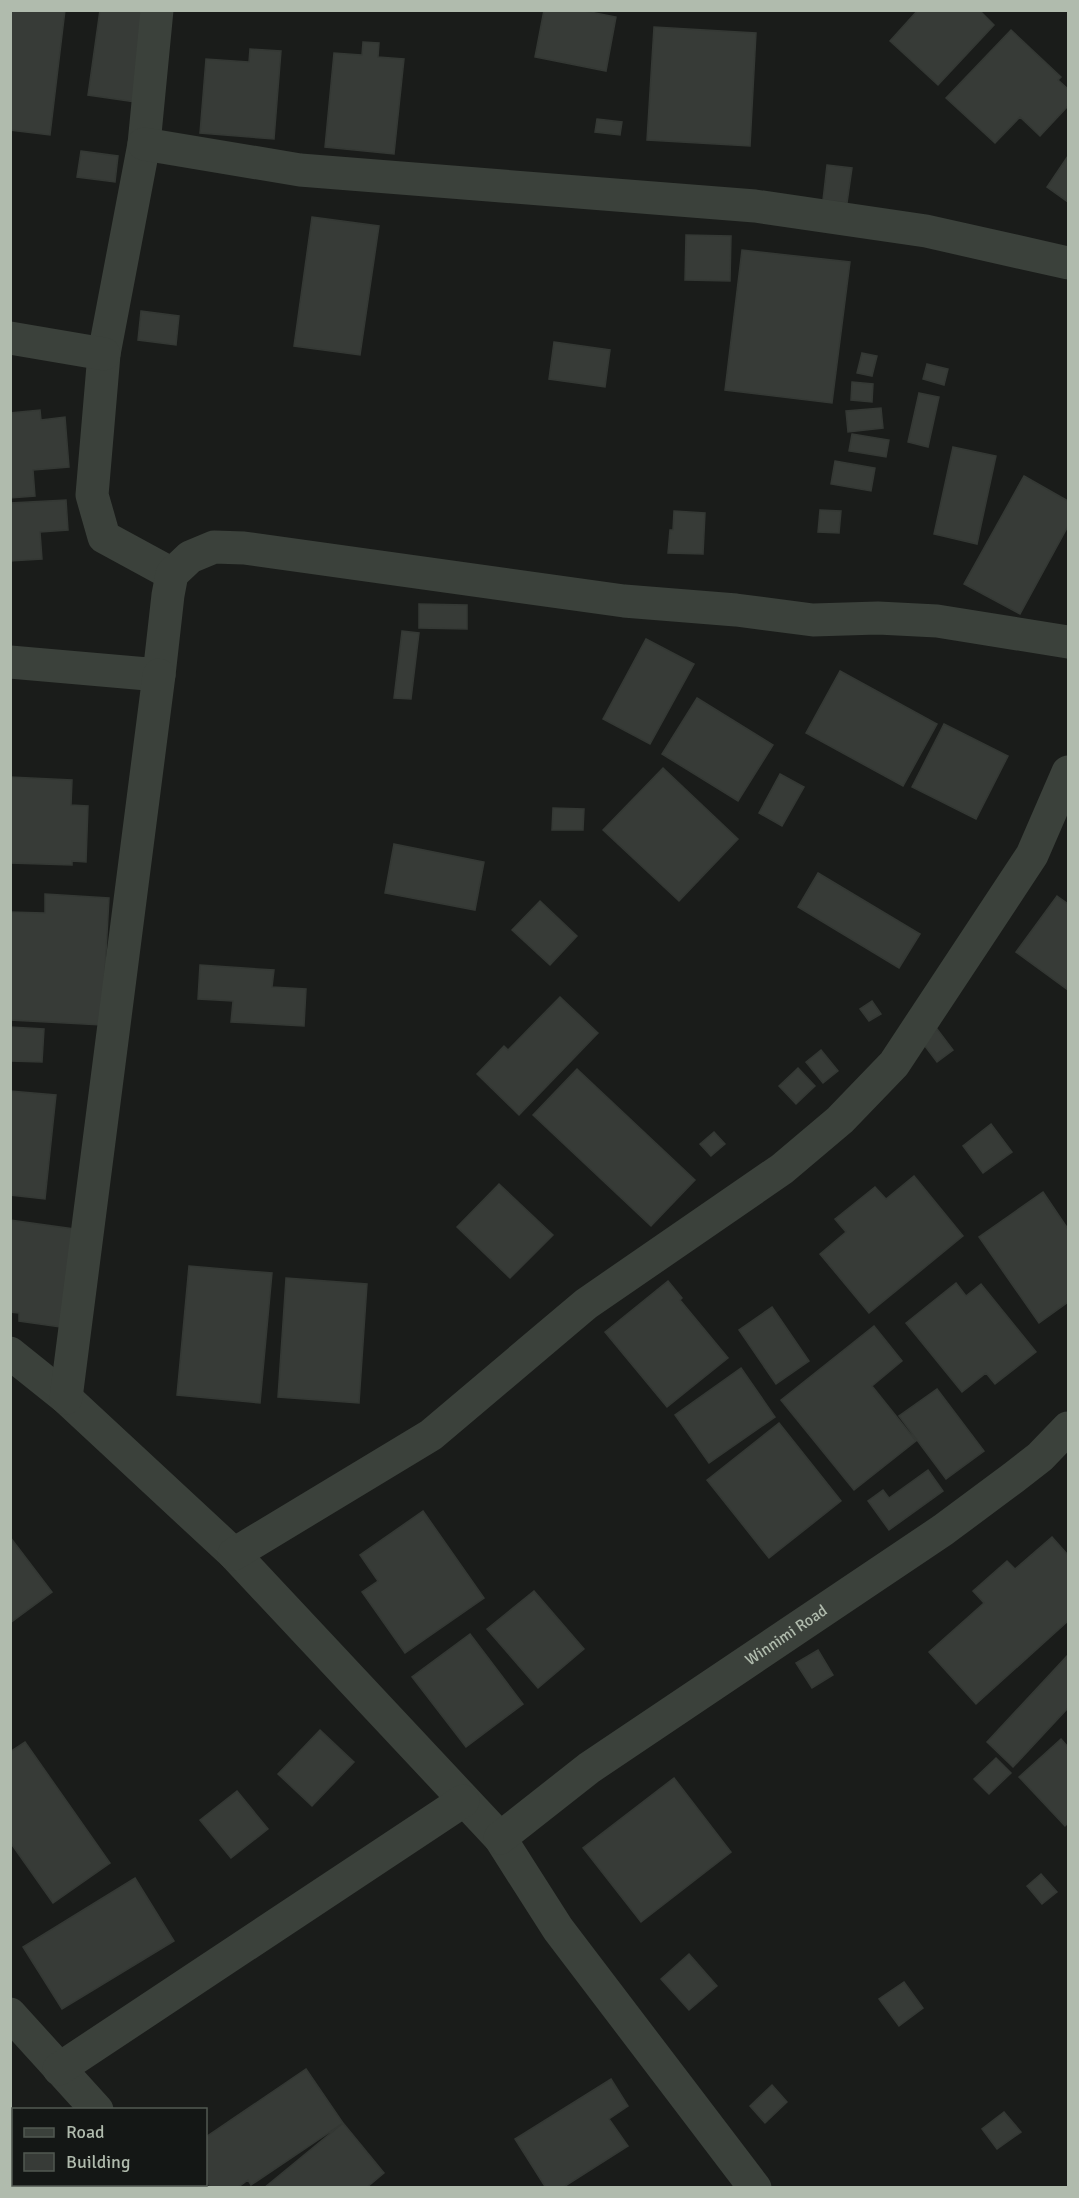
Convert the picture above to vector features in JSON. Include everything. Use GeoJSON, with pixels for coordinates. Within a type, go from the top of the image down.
{"type":"FeatureCollection","features":[{"type":"Feature","properties":{"kind":"street"},"geometry":{"type":"LineString","coordinates":[[157,10],[144,144],[104,354],[92,495],[104,537],[172,574]]}},
{"type":"Feature","properties":{"kind":"street"},"geometry":{"type":"LineString","coordinates":[[144,144],[300,170],[755,206],[926,231],[1068,263]]}},
{"type":"Feature","properties":{"kind":"street"},"geometry":{"type":"LineString","coordinates":[[10,338],[104,354]]}},
{"type":"Feature","properties":{"kind":"street"},"geometry":{"type":"LineString","coordinates":[[66,1398],[172,574],[190,557],[214,547],[244,548],[624,601],[736,610],[813,620],[878,618],[937,621],[1068,642]]}},
{"type":"Feature","properties":{"kind":"street"},"geometry":{"type":"LineString","coordinates":[[10,662],[159,675]]}},
{"type":"Feature","properties":{"kind":"street"},"geometry":{"type":"LineString","coordinates":[[234,1554],[431,1435],[586,1304],[783,1168],[840,1120],[894,1064],[1032,855],[1068,772]]}},
{"type":"Feature","properties":{"kind":"street"},"geometry":{"type":"LineString","coordinates":[[10,1353],[66,1398],[234,1554],[500,1838],[558,1929],[755,2187]]}},
{"type":"Feature","properties":{"kind":"street","name":"Winnimi Road"},"geometry":{"type":"LineString","coordinates":[[500,1838],[589,1768],[943,1530],[1040,1456],[1068,1428]]}},
{"type":"Feature","properties":{"kind":"street"},"geometry":{"type":"LineString","coordinates":[[59,2069],[463,1801]]}},
{"type":"Feature","properties":{"kind":"street"},"geometry":{"type":"LineString","coordinates":[[10,2014],[96,2108]]}},
{"type":"Feature","properties":{"kind":"building"},"geometry":{"type":"Polygon","coordinates":[[[10,10],[65,10],[50,135],[10,130],[10,10]]]}},
{"type":"Feature","properties":{"kind":"building"},"geometry":{"type":"Polygon","coordinates":[[[100,10],[143,10],[135,102],[88,95],[100,10]]]}},
{"type":"Feature","properties":{"kind":"building"},"geometry":{"type":"Polygon","coordinates":[[[544,10],[580,10],[616,17],[606,71],[535,57],[544,10]]]}},
{"type":"Feature","properties":{"kind":"building"},"geometry":{"type":"Polygon","coordinates":[[[918,10],[979,10],[994,25],[938,85],[890,41],[918,10]]]}},
{"type":"Feature","properties":{"kind":"building"},"geometry":{"type":"Polygon","coordinates":[[[654,27],[756,33],[750,146],[647,140],[654,27]]]}},
{"type":"Feature","properties":{"kind":"building"},"geometry":{"type":"Polygon","coordinates":[[[1011,30],[1061,77],[1058,80],[1068,89],[1068,106],[1040,136],[1020,117],[995,143],[946,98],[1011,30]]]}},
{"type":"Feature","properties":{"kind":"building"},"geometry":{"type":"Polygon","coordinates":[[[363,42],[379,43],[378,57],[404,59],[394,154],[325,147],[334,53],[362,55],[363,42]]]}},
{"type":"Feature","properties":{"kind":"building"},"geometry":{"type":"Polygon","coordinates":[[[250,49],[281,51],[274,139],[200,133],[206,59],[249,62],[250,49]]]}},
{"type":"Feature","properties":{"kind":"building"},"geometry":{"type":"Polygon","coordinates":[[[597,119],[622,122],[620,135],[595,132],[597,119]]]}},
{"type":"Feature","properties":{"kind":"building"},"geometry":{"type":"Polygon","coordinates":[[[81,151],[118,156],[115,182],[77,177],[81,151]]]}},
{"type":"Feature","properties":{"kind":"building"},"geometry":{"type":"Polygon","coordinates":[[[1068,156],[1068,202],[1047,187],[1068,156]]]}},
{"type":"Feature","properties":{"kind":"building"},"geometry":{"type":"Polygon","coordinates":[[[827,165],[852,168],[847,203],[823,200],[827,165]]]}},
{"type":"Feature","properties":{"kind":"building"},"geometry":{"type":"Polygon","coordinates":[[[312,217],[379,226],[360,355],[294,346],[312,217]]]}},
{"type":"Feature","properties":{"kind":"building"},"geometry":{"type":"Polygon","coordinates":[[[686,235],[731,236],[730,281],[685,280],[686,235]]]}},
{"type":"Feature","properties":{"kind":"building"},"geometry":{"type":"Polygon","coordinates":[[[742,250],[850,262],[832,403],[725,390],[742,250]]]}},
{"type":"Feature","properties":{"kind":"building"},"geometry":{"type":"Polygon","coordinates":[[[141,311],[179,316],[176,345],[138,340],[141,311]]]}},
{"type":"Feature","properties":{"kind":"building"},"geometry":{"type":"Polygon","coordinates":[[[554,342],[610,350],[605,387],[549,379],[554,342]]]}},
{"type":"Feature","properties":{"kind":"building"},"geometry":{"type":"Polygon","coordinates":[[[862,353],[877,356],[872,376],[857,373],[862,353]]]}},
{"type":"Feature","properties":{"kind":"building"},"geometry":{"type":"Polygon","coordinates":[[[927,364],[948,369],[944,385],[923,379],[927,364]]]}},
{"type":"Feature","properties":{"kind":"building"},"geometry":{"type":"Polygon","coordinates":[[[852,382],[873,384],[872,402],[851,400],[852,382]]]}},
{"type":"Feature","properties":{"kind":"building"},"geometry":{"type":"Polygon","coordinates":[[[919,393],[939,397],[928,447],[908,442],[919,393]]]}},
{"type":"Feature","properties":{"kind":"building"},"geometry":{"type":"Polygon","coordinates":[[[881,408],[883,428],[848,432],[846,411],[881,408]]]}},
{"type":"Feature","properties":{"kind":"building"},"geometry":{"type":"Polygon","coordinates":[[[40,410],[41,420],[65,417],[69,467],[33,470],[35,496],[10,498],[10,413],[40,410]]]}},
{"type":"Feature","properties":{"kind":"building"},"geometry":{"type":"Polygon","coordinates":[[[852,434],[889,440],[886,457],[849,451],[852,434]]]}},
{"type":"Feature","properties":{"kind":"building"},"geometry":{"type":"Polygon","coordinates":[[[953,447],[996,456],[977,544],[934,534],[953,447]]]}},
{"type":"Feature","properties":{"kind":"building"},"geometry":{"type":"Polygon","coordinates":[[[835,461],[875,468],[871,491],[831,484],[835,461]]]}},
{"type":"Feature","properties":{"kind":"building"},"geometry":{"type":"Polygon","coordinates":[[[1024,476],[1068,501],[1068,526],[1020,614],[964,584],[1024,476]]]}},
{"type":"Feature","properties":{"kind":"building"},"geometry":{"type":"Polygon","coordinates":[[[66,500],[68,530],[40,532],[42,559],[10,561],[10,503],[66,500]]]}},
{"type":"Feature","properties":{"kind":"building"},"geometry":{"type":"Polygon","coordinates":[[[820,510],[841,511],[839,533],[818,532],[820,510]]]}},
{"type":"Feature","properties":{"kind":"building"},"geometry":{"type":"Polygon","coordinates":[[[674,511],[705,513],[703,554],[668,553],[674,511]]]}},
{"type":"Feature","properties":{"kind":"building"},"geometry":{"type":"Polygon","coordinates":[[[419,604],[467,605],[467,629],[419,628],[419,604]]]}},
{"type":"Feature","properties":{"kind":"building"},"geometry":{"type":"Polygon","coordinates":[[[402,631],[419,633],[411,699],[394,698],[402,631]]]}},
{"type":"Feature","properties":{"kind":"building"},"geometry":{"type":"Polygon","coordinates":[[[646,639],[694,664],[650,744],[603,719],[646,639]]]}},
{"type":"Feature","properties":{"kind":"building"},"geometry":{"type":"Polygon","coordinates":[[[840,671],[937,724],[903,786],[806,733],[840,671]]]}},
{"type":"Feature","properties":{"kind":"building"},"geometry":{"type":"Polygon","coordinates":[[[697,698],[773,745],[738,801],[662,754],[697,698]]]}},
{"type":"Feature","properties":{"kind":"building"},"geometry":{"type":"Polygon","coordinates":[[[944,724],[1008,756],[976,819],[912,787],[944,724]]]}},
{"type":"Feature","properties":{"kind":"building"},"geometry":{"type":"Polygon","coordinates":[[[663,768],[738,839],[679,901],[603,830],[663,768]]]}},
{"type":"Feature","properties":{"kind":"building"},"geometry":{"type":"Polygon","coordinates":[[[780,774],[804,787],[782,826],[759,813],[780,774]]]}},
{"type":"Feature","properties":{"kind":"building"},"geometry":{"type":"Polygon","coordinates":[[[10,777],[72,780],[71,805],[88,806],[86,862],[72,861],[72,865],[10,863],[10,777]]]}},
{"type":"Feature","properties":{"kind":"building"},"geometry":{"type":"Polygon","coordinates":[[[553,808],[584,809],[583,830],[552,830],[553,808]]]}},
{"type":"Feature","properties":{"kind":"building"},"geometry":{"type":"Polygon","coordinates":[[[394,844],[484,862],[475,910],[385,893],[394,844]]]}},
{"type":"Feature","properties":{"kind":"building"},"geometry":{"type":"Polygon","coordinates":[[[818,873],[920,934],[899,968],[798,907],[818,873]]]}},
{"type":"Feature","properties":{"kind":"building"},"geometry":{"type":"Polygon","coordinates":[[[45,894],[109,898],[102,1025],[10,1020],[10,912],[45,913],[45,894]]]}},
{"type":"Feature","properties":{"kind":"building"},"geometry":{"type":"Polygon","coordinates":[[[1057,896],[1068,904],[1068,990],[1016,952],[1057,896]]]}},
{"type":"Feature","properties":{"kind":"building"},"geometry":{"type":"Polygon","coordinates":[[[540,901],[577,936],[550,965],[512,930],[540,901]]]}},
{"type":"Feature","properties":{"kind":"building"},"geometry":{"type":"Polygon","coordinates":[[[200,965],[274,970],[272,987],[306,989],[304,1026],[231,1022],[233,1001],[198,999],[200,965]]]}},
{"type":"Feature","properties":{"kind":"building"},"geometry":{"type":"Polygon","coordinates":[[[560,997],[598,1033],[519,1115],[477,1074],[504,1046],[508,1050],[560,997]]]}},
{"type":"Feature","properties":{"kind":"building"},"geometry":{"type":"Polygon","coordinates":[[[872,1001],[881,1014],[869,1021],[860,1009],[872,1001]]]}},
{"type":"Feature","properties":{"kind":"building"},"geometry":{"type":"Polygon","coordinates":[[[10,1027],[44,1029],[42,1062],[10,1061],[10,1027]]]}},
{"type":"Feature","properties":{"kind":"building"},"geometry":{"type":"Polygon","coordinates":[[[937,1029],[953,1050],[937,1062],[921,1041],[937,1029]]]}},
{"type":"Feature","properties":{"kind":"building"},"geometry":{"type":"Polygon","coordinates":[[[821,1050],[838,1071],[823,1083],[806,1062],[821,1050]]]}},
{"type":"Feature","properties":{"kind":"building"},"geometry":{"type":"Polygon","coordinates":[[[798,1068],[815,1086],[796,1104],[779,1086],[798,1068]]]}},
{"type":"Feature","properties":{"kind":"building"},"geometry":{"type":"Polygon","coordinates":[[[577,1069],[695,1180],[651,1226],[533,1115],[577,1069]]]}},
{"type":"Feature","properties":{"kind":"building"},"geometry":{"type":"Polygon","coordinates":[[[10,1091],[56,1095],[45,1199],[10,1195],[10,1091]]]}},
{"type":"Feature","properties":{"kind":"building"},"geometry":{"type":"Polygon","coordinates":[[[991,1124],[1012,1152],[983,1173],[963,1146],[991,1124]]]}},
{"type":"Feature","properties":{"kind":"building"},"geometry":{"type":"Polygon","coordinates":[[[714,1132],[725,1144],[711,1156],[700,1144],[714,1132]]]}},
{"type":"Feature","properties":{"kind":"building"},"geometry":{"type":"Polygon","coordinates":[[[914,1176],[963,1236],[869,1313],[820,1254],[846,1232],[835,1219],[875,1187],[886,1199],[914,1176]]]}},
{"type":"Feature","properties":{"kind":"building"},"geometry":{"type":"Polygon","coordinates":[[[499,1184],[553,1235],[510,1278],[457,1227],[499,1184]]]}},
{"type":"Feature","properties":{"kind":"building"},"geometry":{"type":"Polygon","coordinates":[[[1043,1192],[1068,1229],[1068,1302],[1039,1323],[979,1237],[1043,1192]]]}},
{"type":"Feature","properties":{"kind":"building"},"geometry":{"type":"Polygon","coordinates":[[[10,1220],[74,1229],[60,1327],[19,1321],[19,1313],[10,1312],[10,1220]]]}},
{"type":"Feature","properties":{"kind":"building"},"geometry":{"type":"Polygon","coordinates":[[[189,1266],[272,1273],[260,1403],[177,1395],[189,1266]]]}},
{"type":"Feature","properties":{"kind":"building"},"geometry":{"type":"Polygon","coordinates":[[[286,1278],[367,1284],[359,1403],[278,1397],[286,1278]]]}},
{"type":"Feature","properties":{"kind":"building"},"geometry":{"type":"Polygon","coordinates":[[[668,1281],[682,1298],[680,1300],[728,1358],[667,1407],[605,1332],[668,1281]]]}},
{"type":"Feature","properties":{"kind":"building"},"geometry":{"type":"Polygon","coordinates":[[[956,1283],[966,1296],[981,1284],[1036,1352],[995,1384],[986,1373],[962,1392],[906,1323],[956,1283]]]}},
{"type":"Feature","properties":{"kind":"building"},"geometry":{"type":"Polygon","coordinates":[[[772,1307],[809,1361],[776,1384],[739,1330],[772,1307]]]}},
{"type":"Feature","properties":{"kind":"building"},"geometry":{"type":"Polygon","coordinates":[[[874,1326],[902,1361],[872,1386],[916,1441],[854,1490],[781,1400],[874,1326]]]}},
{"type":"Feature","properties":{"kind":"building"},"geometry":{"type":"Polygon","coordinates":[[[741,1368],[775,1417],[709,1463],[675,1415],[741,1368]]]}},
{"type":"Feature","properties":{"kind":"building"},"geometry":{"type":"Polygon","coordinates":[[[937,1389],[984,1451],[946,1479],[899,1416],[937,1389]]]}},
{"type":"Feature","properties":{"kind":"building"},"geometry":{"type":"Polygon","coordinates":[[[779,1423],[841,1501],[769,1558],[707,1480],[779,1423]]]}},
{"type":"Feature","properties":{"kind":"building"},"geometry":{"type":"Polygon","coordinates":[[[928,1470],[943,1491],[889,1530],[868,1501],[883,1490],[889,1498],[928,1470]]]}},
{"type":"Feature","properties":{"kind":"building"},"geometry":{"type":"Polygon","coordinates":[[[423,1511],[484,1598],[405,1653],[362,1592],[378,1581],[360,1555],[423,1511]]]}},
{"type":"Feature","properties":{"kind":"building"},"geometry":{"type":"Polygon","coordinates":[[[10,1537],[52,1592],[10,1623],[10,1537]]]}},
{"type":"Feature","properties":{"kind":"building"},"geometry":{"type":"Polygon","coordinates":[[[1052,1537],[1068,1555],[1068,1621],[976,1704],[929,1652],[984,1603],[973,1591],[1007,1561],[1015,1569],[1052,1537]]]}},
{"type":"Feature","properties":{"kind":"building"},"geometry":{"type":"Polygon","coordinates":[[[534,1591],[584,1649],[538,1688],[487,1629],[534,1591]]]}},
{"type":"Feature","properties":{"kind":"building"},"geometry":{"type":"Polygon","coordinates":[[[470,1634],[523,1704],[466,1747],[412,1677],[470,1634]]]}},
{"type":"Feature","properties":{"kind":"building"},"geometry":{"type":"Polygon","coordinates":[[[818,1650],[833,1675],[812,1688],[796,1663],[818,1650]]]}},
{"type":"Feature","properties":{"kind":"building"},"geometry":{"type":"Polygon","coordinates":[[[1068,1655],[1068,1708],[1013,1767],[987,1742],[1068,1655]]]}},
{"type":"Feature","properties":{"kind":"building"},"geometry":{"type":"Polygon","coordinates":[[[320,1730],[354,1762],[312,1806],[278,1774],[320,1730]]]}},
{"type":"Feature","properties":{"kind":"building"},"geometry":{"type":"Polygon","coordinates":[[[1061,1739],[1068,1747],[1068,1823],[1065,1826],[1019,1777],[1061,1739]]]}},
{"type":"Feature","properties":{"kind":"building"},"geometry":{"type":"Polygon","coordinates":[[[25,1742],[110,1863],[53,1903],[10,1842],[10,1752],[25,1742]]]}},
{"type":"Feature","properties":{"kind":"building"},"geometry":{"type":"Polygon","coordinates":[[[996,1758],[1011,1773],[989,1794],[974,1779],[996,1758]]]}},
{"type":"Feature","properties":{"kind":"building"},"geometry":{"type":"Polygon","coordinates":[[[674,1778],[731,1852],[641,1922],[583,1848],[674,1778]]]}},
{"type":"Feature","properties":{"kind":"building"},"geometry":{"type":"Polygon","coordinates":[[[237,1791],[268,1829],[231,1858],[200,1820],[237,1791]]]}},
{"type":"Feature","properties":{"kind":"building"},"geometry":{"type":"Polygon","coordinates":[[[1041,1874],[1057,1892],[1042,1904],[1027,1886],[1041,1874]]]}},
{"type":"Feature","properties":{"kind":"building"},"geometry":{"type":"Polygon","coordinates":[[[135,1878],[174,1941],[62,2009],[23,1947],[135,1878]]]}},
{"type":"Feature","properties":{"kind":"building"},"geometry":{"type":"Polygon","coordinates":[[[689,1954],[717,1986],[689,2010],[661,1979],[689,1954]]]}},
{"type":"Feature","properties":{"kind":"building"},"geometry":{"type":"Polygon","coordinates":[[[904,1982],[923,2008],[899,2026],[879,1999],[904,1982]]]}},
{"type":"Feature","properties":{"kind":"building"},"geometry":{"type":"Polygon","coordinates":[[[306,2069],[343,2123],[251,2185],[248,2180],[237,2188],[211,2188],[207,2182],[207,2136],[306,2069]]]}},
{"type":"Feature","properties":{"kind":"building"},"geometry":{"type":"Polygon","coordinates":[[[611,2079],[628,2106],[609,2119],[628,2146],[562,2188],[546,2188],[515,2139],[611,2079]]]}},
{"type":"Feature","properties":{"kind":"building"},"geometry":{"type":"Polygon","coordinates":[[[772,2085],[787,2102],[765,2123],[750,2106],[772,2085]]]}},
{"type":"Feature","properties":{"kind":"building"},"geometry":{"type":"Polygon","coordinates":[[[1004,2112],[1021,2132],[997,2149],[982,2129],[1004,2112]]]}},
{"type":"Feature","properties":{"kind":"building"},"geometry":{"type":"Polygon","coordinates":[[[343,2123],[384,2173],[366,2188],[264,2188],[343,2123]]]}},
{"type":"Feature","properties":{"kind":"building"},"geometry":{"type":"Polygon","coordinates":[[[10,2126],[12,2126],[12,2186],[40,2186],[39,2188],[10,2188],[10,2126]]]}}]}
